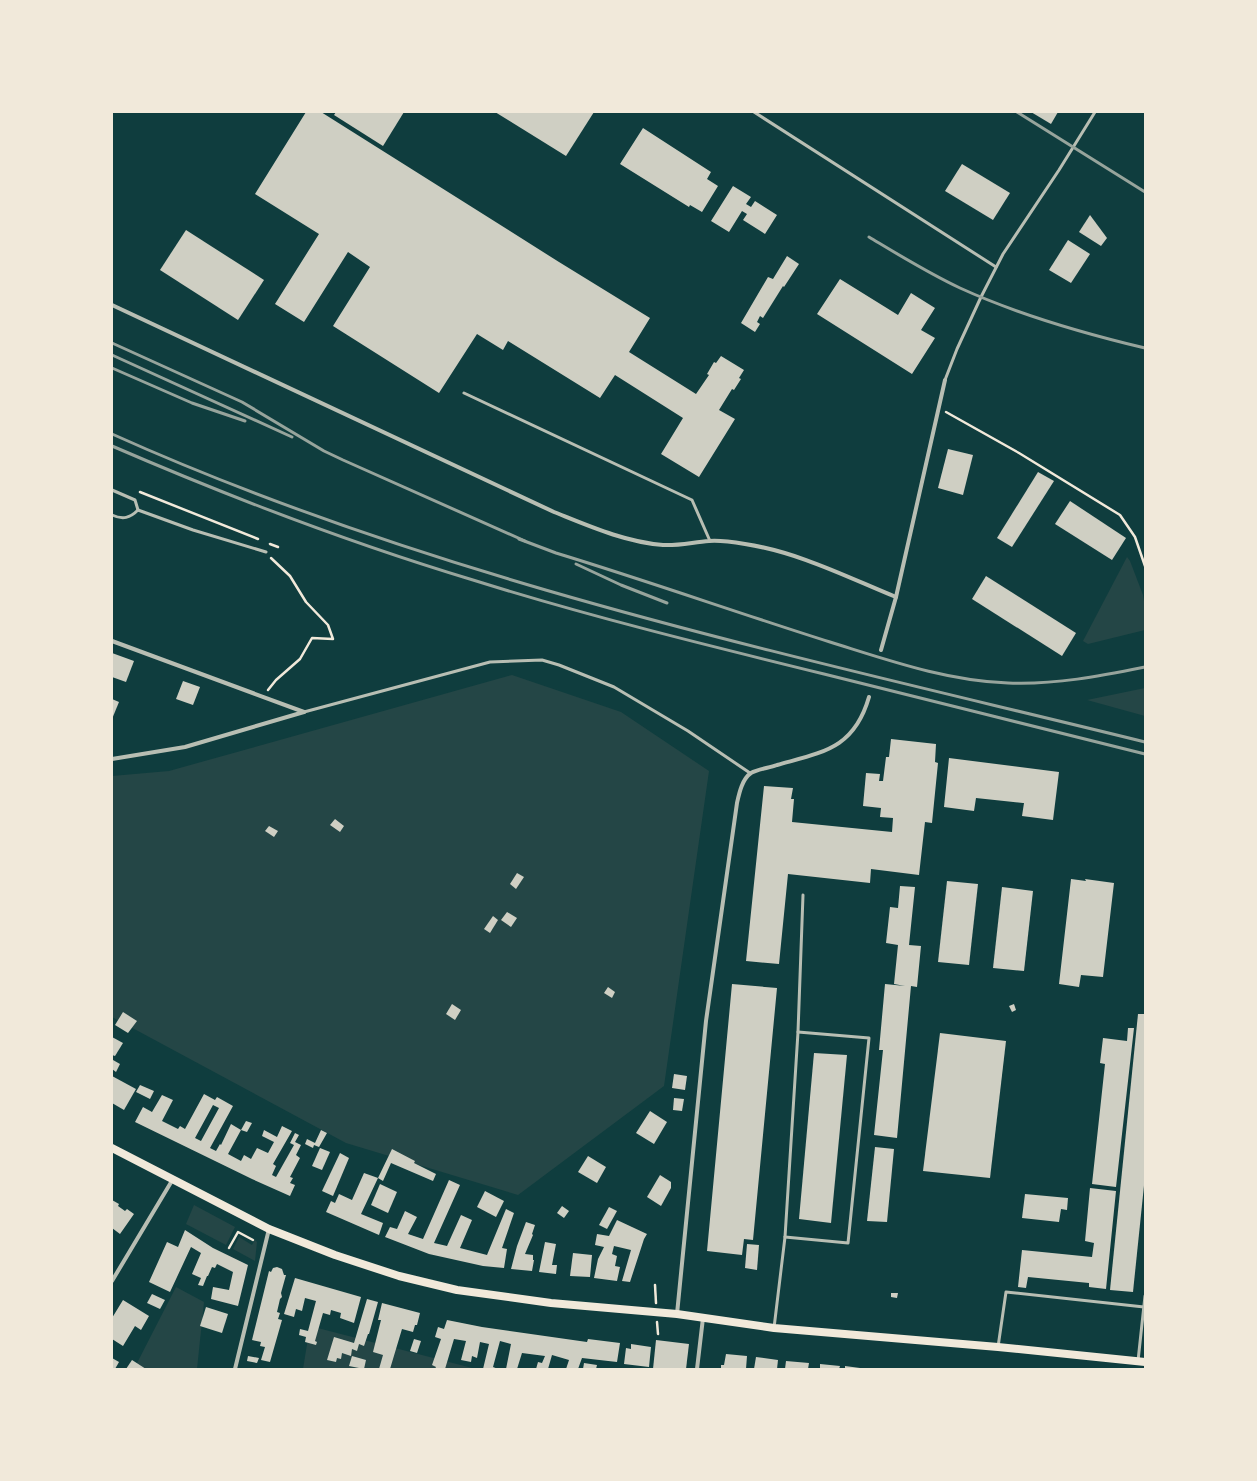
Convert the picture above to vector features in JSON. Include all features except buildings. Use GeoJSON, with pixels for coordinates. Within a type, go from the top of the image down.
{"type":"FeatureCollection","features":[{"type":"Feature","properties":{"kind":"main road"},"geometry":{"type":"LineString","coordinates":[[112,1148],[269,1229],[335,1255],[392,1273],[457,1290],[551,1303],[703,1317],[774,1328],[998,1347],[1142,1362]]}},
{"type":"Feature","properties":{"kind":"street"},"geometry":{"type":"LineString","coordinates":[[112,305],[554,512],[600,530],[634,540],[664,545],[710,541],[743,543],[770,548],[808,561],[896,597]]}},
{"type":"Feature","properties":{"kind":"street"},"geometry":{"type":"LineString","coordinates":[[881,650],[896,597],[946,380]]}},
{"type":"Feature","properties":{"kind":"street"},"geometry":{"type":"LineString","coordinates":[[112,641],[304,712]]}},
{"type":"Feature","properties":{"kind":"street"},"geometry":{"type":"LineString","coordinates":[[677,1314],[707,1014],[737,803],[742,786],[750,773],[825,751],[840,744],[854,730],[864,712],[869,697]]}},
{"type":"Feature","properties":{"kind":"street"},"geometry":{"type":"LineString","coordinates":[[112,759],[185,747],[304,712]]}},
{"type":"Feature","properties":{"kind":"street"},"geometry":{"type":"LineString","coordinates":[[112,1281],[173,1179]]}},
{"type":"Feature","properties":{"kind":"street"},"geometry":{"type":"LineString","coordinates":[[235,1369],[269,1229]]}},
{"type":"Feature","properties":{"kind":"street"},"geometry":{"type":"LineString","coordinates":[[697,1369],[703,1317]]}},
{"type":"Feature","properties":{"kind":"lane"},"geometry":{"type":"LineString","coordinates":[[754,112],[996,267]]}},
{"type":"Feature","properties":{"kind":"lane"},"geometry":{"type":"LineString","coordinates":[[946,380],[957,349],[1003,254],[1060,170],[1095,112]]}},
{"type":"Feature","properties":{"kind":"lane"},"geometry":{"type":"LineString","coordinates":[[464,393],[692,500],[710,541]]}},
{"type":"Feature","properties":{"kind":"lane"},"geometry":{"type":"LineString","coordinates":[[112,490],[135,500],[138,510]]}},
{"type":"Feature","properties":{"kind":"lane"},"geometry":{"type":"LineString","coordinates":[[112,515],[118,518],[131,517],[138,510]]}},
{"type":"Feature","properties":{"kind":"lane"},"geometry":{"type":"LineString","coordinates":[[138,510],[193,530],[266,552]]}},
{"type":"Feature","properties":{"kind":"lane"},"geometry":{"type":"LineString","coordinates":[[304,712],[490,662],[542,660],[559,665],[614,687],[688,732],[750,773]]}},
{"type":"Feature","properties":{"kind":"lane"},"geometry":{"type":"LineString","coordinates":[[774,1328],[785,1237],[798,1032],[803,895]]}},
{"type":"Feature","properties":{"kind":"lane"},"geometry":{"type":"LineString","coordinates":[[785,1237],[848,1244],[869,1038],[798,1032]]}},
{"type":"Feature","properties":{"kind":"lane"},"geometry":{"type":"LineString","coordinates":[[998,1347],[1006,1292],[1144,1307]]}},
{"type":"Feature","properties":{"kind":"lane"},"geometry":{"type":"LineString","coordinates":[[1142,1362],[1145,1296]]}},
{"type":"Feature","properties":{"kind":"path"},"geometry":{"type":"LineString","coordinates":[[939,408],[1019,453],[1120,515],[1135,537],[1145,566]]}},
{"type":"Feature","properties":{"kind":"path"},"geometry":{"type":"LineString","coordinates":[[134,490],[278,547]]}},
{"type":"Feature","properties":{"kind":"path"},"geometry":{"type":"LineString","coordinates":[[263,697],[276,680],[300,659],[312,638],[333,639],[328,625],[306,602],[290,576],[274,562],[266,552]]}},
{"type":"Feature","properties":{"kind":"path"},"geometry":{"type":"LineString","coordinates":[[229,1248],[238,1232],[253,1240]]}},
{"type":"Feature","properties":{"kind":"shaded area"},"geometry":{"type":"Polygon","coordinates":[[[1127,557],[1130,561],[1143,595],[1145,607],[1145,630],[1088,644],[1083,641],[1127,557]]]}},
{"type":"Feature","properties":{"kind":"shaded area"},"geometry":{"type":"Polygon","coordinates":[[[512,675],[621,712],[709,771],[664,1086],[518,1195],[346,1143],[112,1017],[112,776],[169,771],[512,675]]]}},
{"type":"Feature","properties":{"kind":"shaded area"},"geometry":{"type":"Polygon","coordinates":[[[1145,688],[1145,716],[1087,700],[1145,688]]]}},
{"type":"Feature","properties":{"kind":"shaded area"},"geometry":{"type":"Polygon","coordinates":[[[194,1205],[235,1227],[226,1245],[186,1224],[194,1205]]]}},
{"type":"Feature","properties":{"kind":"shaded area"},"geometry":{"type":"Polygon","coordinates":[[[239,1237],[252,1245],[255,1240],[257,1242],[255,1261],[233,1249],[239,1237]]]}},
{"type":"Feature","properties":{"kind":"shaded area"},"geometry":{"type":"Polygon","coordinates":[[[176,1287],[204,1302],[197,1369],[134,1369],[176,1287]]]}},
{"type":"Feature","properties":{"kind":"shaded area"},"geometry":{"type":"Polygon","coordinates":[[[310,1326],[476,1369],[303,1369],[310,1326]]]}},
{"type":"Feature","properties":{"kind":"railway"},"geometry":{"type":"LineString","coordinates":[[1017,112],[1145,192]]}},
{"type":"Feature","properties":{"kind":"railway"},"geometry":{"type":"LineString","coordinates":[[869,237],[936,276],[982,298],[1028,315],[1098,336],[1145,348]]}},
{"type":"Feature","properties":{"kind":"railway"},"geometry":{"type":"LineString","coordinates":[[112,343],[242,402],[324,451],[525,541]]}},
{"type":"Feature","properties":{"kind":"railway"},"geometry":{"type":"LineString","coordinates":[[112,355],[292,437]]}},
{"type":"Feature","properties":{"kind":"railway"},"geometry":{"type":"LineString","coordinates":[[112,368],[192,403],[245,421]]}},
{"type":"Feature","properties":{"kind":"railway"},"geometry":{"type":"LineString","coordinates":[[112,434],[237,486],[363,532],[491,574],[752,646],[1145,742]]}},
{"type":"Feature","properties":{"kind":"railway"},"geometry":{"type":"LineString","coordinates":[[112,446],[246,501],[336,535],[427,566],[516,593],[691,641],[1145,754]]}},
{"type":"Feature","properties":{"kind":"railway"},"geometry":{"type":"LineString","coordinates":[[519,539],[556,553],[796,631],[940,674],[985,681],[1008,683],[1043,683],[1111,674],[1145,667]]}},
{"type":"Feature","properties":{"kind":"railway"},"geometry":{"type":"LineString","coordinates":[[576,564],[621,585],[667,603]]}}]}
